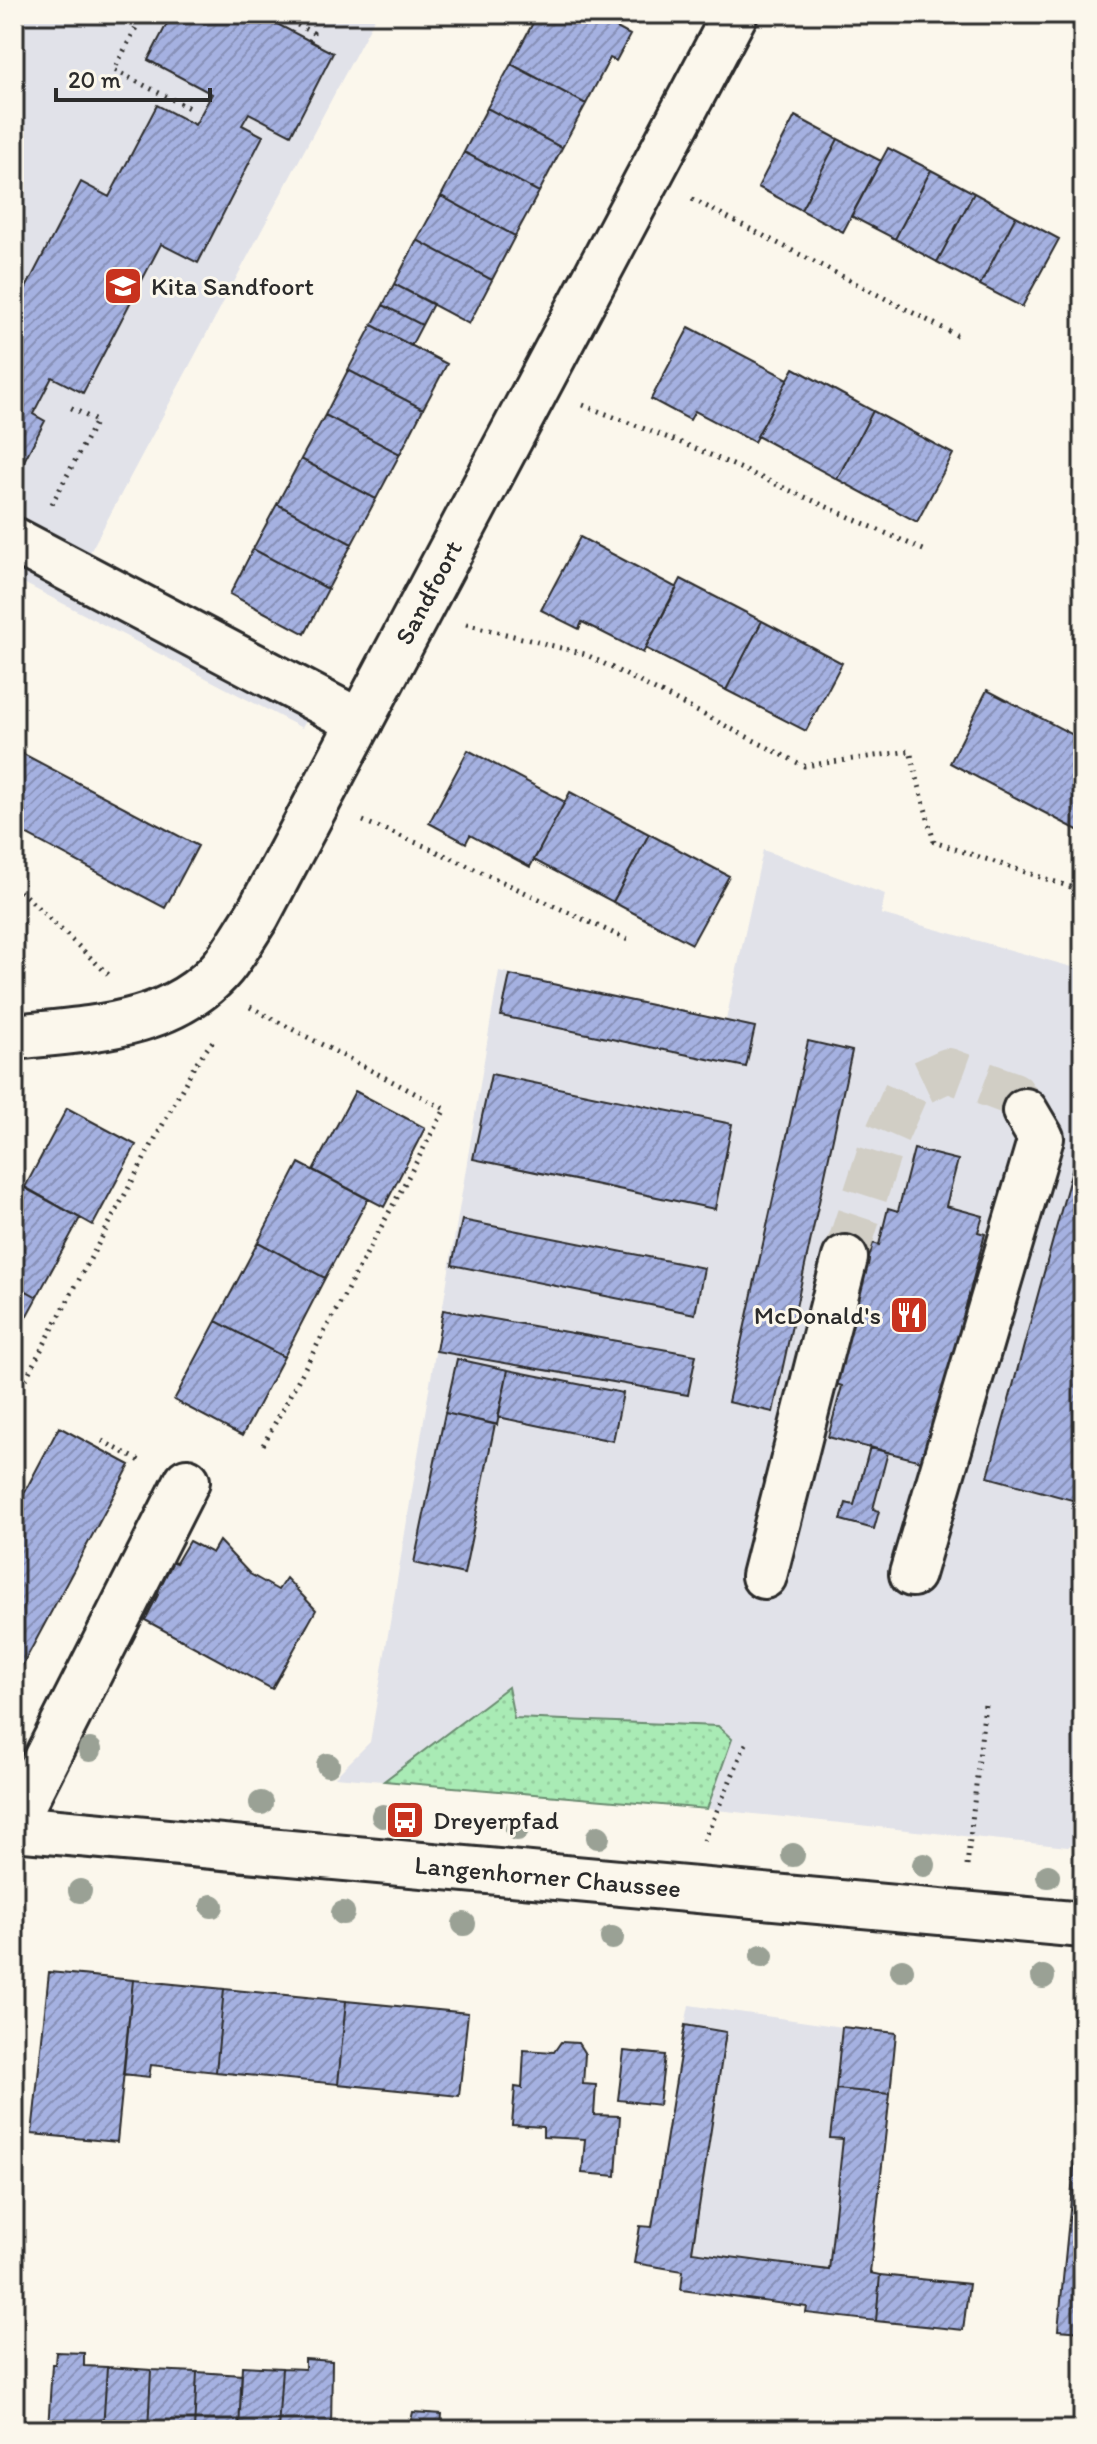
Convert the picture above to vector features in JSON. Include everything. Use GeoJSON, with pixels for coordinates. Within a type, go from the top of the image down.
{"type":"FeatureCollection","features":[{"type":"Feature","properties":{"kind":"street","name":"Sandfoort"},"geometry":{"type":"LineString","coordinates":[[14,1037],[88,1029],[153,1016],[187,998],[223,967],[257,916],[735,14]]}},
{"type":"Feature","properties":{"kind":"street"},"geometry":{"type":"LineString","coordinates":[[22,544],[360,722]]}},
{"type":"Feature","properties":{"kind":"street"},"geometry":{"type":"LineString","coordinates":[[912,1574],[1041,1138],[1025,1111]]}},
{"type":"Feature","properties":{"kind":"street"},"geometry":{"type":"LineString","coordinates":[[764,1576],[845,1258]]}},
{"type":"Feature","properties":{"kind":"street"},"geometry":{"type":"LineString","coordinates":[[14,1825],[187,1481]]}},
{"type":"Feature","properties":{"kind":"street","name":"Langenhorner Chaussee"},"geometry":{"type":"LineString","coordinates":[[14,1825],[1083,1925]]}},
{"type":"Feature","properties":{"kind":"path"},"geometry":{"type":"LineString","coordinates":[[143,14],[114,70],[193,110]]}},
{"type":"Feature","properties":{"kind":"path"},"geometry":{"type":"LineString","coordinates":[[276,14],[313,33],[310,41]]}},
{"type":"Feature","properties":{"kind":"path"},"geometry":{"type":"LineString","coordinates":[[649,177],[962,338]]}},
{"type":"Feature","properties":{"kind":"path"},"geometry":{"type":"LineString","coordinates":[[537,388],[697,449],[928,552]]}},
{"type":"Feature","properties":{"kind":"path"},"geometry":{"type":"LineString","coordinates":[[22,544],[96,421],[66,405]]}},
{"type":"Feature","properties":{"kind":"path"},"geometry":{"type":"LineString","coordinates":[[419,612],[585,654],[804,766],[910,751],[934,842],[1083,891]]}},
{"type":"Feature","properties":{"kind":"path"},"geometry":{"type":"LineString","coordinates":[[317,802],[427,847],[628,940]]}},
{"type":"Feature","properties":{"kind":"path"},"geometry":{"type":"LineString","coordinates":[[14,885],[153,1016]]}},
{"type":"Feature","properties":{"kind":"path"},"geometry":{"type":"LineString","coordinates":[[242,1003],[445,1109],[262,1447]]}},
{"type":"Feature","properties":{"kind":"path"},"geometry":{"type":"LineString","coordinates":[[14,1400],[196,1063],[214,1039]]}},
{"type":"Feature","properties":{"kind":"path"},"geometry":{"type":"LineString","coordinates":[[962,1914],[985,1704]]}},
{"type":"Feature","properties":{"kind":"path"},"geometry":{"type":"LineString","coordinates":[[683,1889],[748,1739]]}},
{"type":"Feature","properties":{"kind":"shaded area","name":"Kita Sandfoort"},"geometry":{"type":"Polygon","coordinates":[[[14,14],[377,14],[87,558],[318,700],[302,728],[14,578],[14,14]]]}},
{"type":"Feature","properties":{"kind":"shaded area"},"geometry":{"type":"Polygon","coordinates":[[[763,850],[885,894],[881,914],[1083,970],[1083,1835],[1068,1847],[707,1809],[335,1777],[370,1742],[499,971],[726,1020],[763,850]]]}},
{"type":"Feature","properties":{"kind":"shaded area"},"geometry":{"type":"Polygon","coordinates":[[[689,2005],[842,2027],[830,2137],[843,2139],[829,2270],[692,2252],[726,2032],[685,2025],[689,2005]]]}},
{"type":"Feature","properties":{"kind":"green space"},"geometry":{"type":"Polygon","coordinates":[[[508,1687],[514,1718],[718,1726],[732,1739],[707,1809],[384,1781],[508,1687]]]}},
{"type":"Feature","properties":{"kind":"building"},"geometry":{"type":"Polygon","coordinates":[[[172,14],[258,14],[333,53],[291,135],[249,113],[242,125],[263,136],[198,263],[161,244],[83,393],[52,377],[33,414],[45,421],[14,480],[14,311],[81,182],[109,197],[157,105],[195,125],[212,94],[148,60],[172,14]]]}},
{"type":"Feature","properties":{"kind":"building"},"geometry":{"type":"Polygon","coordinates":[[[532,14],[591,14],[630,35],[616,61],[610,58],[586,104],[511,64],[535,19],[532,14]]]}},
{"type":"Feature","properties":{"kind":"building"},"geometry":{"type":"Polygon","coordinates":[[[511,64],[586,104],[562,148],[487,108],[511,64]]]}},
{"type":"Feature","properties":{"kind":"building"},"geometry":{"type":"Polygon","coordinates":[[[487,108],[562,148],[539,192],[464,152],[487,108]]]}},
{"type":"Feature","properties":{"kind":"building"},"geometry":{"type":"Polygon","coordinates":[[[795,116],[838,139],[801,210],[758,187],[795,116]]]}},
{"type":"Feature","properties":{"kind":"building"},"geometry":{"type":"Polygon","coordinates":[[[838,139],[881,161],[843,232],[801,210],[838,139]]]}},
{"type":"Feature","properties":{"kind":"building"},"geometry":{"type":"Polygon","coordinates":[[[888,148],[931,170],[895,239],[851,216],[888,148]]]}},
{"type":"Feature","properties":{"kind":"building"},"geometry":{"type":"Polygon","coordinates":[[[464,152],[539,192],[515,236],[441,196],[464,152]]]}},
{"type":"Feature","properties":{"kind":"building"},"geometry":{"type":"Polygon","coordinates":[[[931,170],[974,193],[937,262],[895,239],[931,170]]]}},
{"type":"Feature","properties":{"kind":"building"},"geometry":{"type":"Polygon","coordinates":[[[974,193],[1016,216],[980,285],[937,262],[974,193]]]}},
{"type":"Feature","properties":{"kind":"building"},"geometry":{"type":"Polygon","coordinates":[[[441,196],[515,236],[492,280],[417,240],[441,196]]]}},
{"type":"Feature","properties":{"kind":"building"},"geometry":{"type":"Polygon","coordinates":[[[1016,216],[1059,239],[1022,307],[980,285],[1016,216]]]}},
{"type":"Feature","properties":{"kind":"building"},"geometry":{"type":"Polygon","coordinates":[[[417,240],[492,280],[469,324],[394,284],[417,240]]]}},
{"type":"Feature","properties":{"kind":"building"},"geometry":{"type":"Polygon","coordinates":[[[394,284],[433,304],[422,325],[383,305],[394,284]]]}},
{"type":"Feature","properties":{"kind":"building"},"geometry":{"type":"Polygon","coordinates":[[[383,305],[422,325],[411,346],[372,325],[383,305]]]}},
{"type":"Feature","properties":{"kind":"building"},"geometry":{"type":"Polygon","coordinates":[[[372,325],[447,364],[423,409],[348,370],[372,325]]]}},
{"type":"Feature","properties":{"kind":"building"},"geometry":{"type":"Polygon","coordinates":[[[689,327],[788,379],[754,442],[695,411],[690,420],[651,399],[689,327]]]}},
{"type":"Feature","properties":{"kind":"building"},"geometry":{"type":"Polygon","coordinates":[[[794,368],[873,411],[837,479],[757,436],[794,368]]]}},
{"type":"Feature","properties":{"kind":"building"},"geometry":{"type":"Polygon","coordinates":[[[348,370],[423,409],[400,454],[325,415],[348,370]]]}},
{"type":"Feature","properties":{"kind":"building"},"geometry":{"type":"Polygon","coordinates":[[[873,411],[953,454],[917,522],[837,479],[873,411]]]}},
{"type":"Feature","properties":{"kind":"building"},"geometry":{"type":"Polygon","coordinates":[[[325,415],[400,454],[376,499],[301,459],[325,415]]]}},
{"type":"Feature","properties":{"kind":"building"},"geometry":{"type":"Polygon","coordinates":[[[301,459],[376,499],[352,544],[277,504],[301,459]]]}},
{"type":"Feature","properties":{"kind":"building"},"geometry":{"type":"Polygon","coordinates":[[[277,504],[352,544],[328,589],[253,549],[277,504]]]}},
{"type":"Feature","properties":{"kind":"building"},"geometry":{"type":"Polygon","coordinates":[[[580,537],[677,588],[643,653],[582,622],[579,629],[541,610],[580,537]]]}},
{"type":"Feature","properties":{"kind":"building"},"geometry":{"type":"Polygon","coordinates":[[[253,549],[328,589],[305,634],[230,594],[253,549]]]}},
{"type":"Feature","properties":{"kind":"building"},"geometry":{"type":"Polygon","coordinates":[[[681,579],[762,621],[726,690],[645,648],[681,579]]]}},
{"type":"Feature","properties":{"kind":"building"},"geometry":{"type":"Polygon","coordinates":[[[762,621],[842,663],[806,731],[726,690],[762,621]]]}},
{"type":"Feature","properties":{"kind":"building"},"geometry":{"type":"Polygon","coordinates":[[[987,690],[1083,740],[1083,833],[950,763],[987,690]]]}},
{"type":"Feature","properties":{"kind":"building"},"geometry":{"type":"Polygon","coordinates":[[[14,749],[198,846],[165,908],[14,828],[14,749]]]}},
{"type":"Feature","properties":{"kind":"building"},"geometry":{"type":"Polygon","coordinates":[[[468,750],[565,802],[530,867],[470,835],[466,843],[429,823],[468,750]]]}},
{"type":"Feature","properties":{"kind":"building"},"geometry":{"type":"Polygon","coordinates":[[[570,792],[649,834],[613,902],[534,860],[570,792]]]}},
{"type":"Feature","properties":{"kind":"building"},"geometry":{"type":"Polygon","coordinates":[[[649,834],[729,876],[692,944],[613,902],[649,834]]]}},
{"type":"Feature","properties":{"kind":"building"},"geometry":{"type":"Polygon","coordinates":[[[510,975],[755,1027],[746,1067],[501,1016],[510,975]]]}},
{"type":"Feature","properties":{"kind":"building"},"geometry":{"type":"Polygon","coordinates":[[[808,1041],[852,1051],[773,1412],[728,1402],[808,1041]]]}},
{"type":"Feature","properties":{"kind":"building"},"geometry":{"type":"Polygon","coordinates":[[[491,1074],[732,1124],[715,1209],[473,1159],[491,1074]]]}},
{"type":"Feature","properties":{"kind":"building"},"geometry":{"type":"Polygon","coordinates":[[[355,1091],[425,1128],[384,1207],[313,1170],[355,1091]]]}},
{"type":"Feature","properties":{"kind":"building"},"geometry":{"type":"Polygon","coordinates":[[[67,1108],[136,1145],[93,1225],[25,1187],[67,1108]]]}},
{"type":"Feature","properties":{"kind":"building"},"geometry":{"type":"Polygon","coordinates":[[[1083,1130],[1083,1503],[988,1477],[1083,1130]]]}},
{"type":"Feature","properties":{"kind":"building","name":"McDonald's"},"geometry":{"type":"Polygon","coordinates":[[[914,1149],[958,1160],[946,1206],[983,1216],[978,1232],[985,1234],[925,1462],[828,1437],[842,1386],[836,1384],[873,1243],[879,1245],[888,1208],[898,1211],[914,1149]]]}},
{"type":"Feature","properties":{"kind":"building"},"geometry":{"type":"Polygon","coordinates":[[[299,1163],[368,1199],[325,1278],[258,1242],[299,1163]]]}},
{"type":"Feature","properties":{"kind":"building"},"geometry":{"type":"Polygon","coordinates":[[[14,1182],[80,1218],[37,1297],[14,1284],[14,1182]]]}},
{"type":"Feature","properties":{"kind":"building"},"geometry":{"type":"Polygon","coordinates":[[[462,1220],[704,1268],[695,1314],[452,1265],[462,1220]]]}},
{"type":"Feature","properties":{"kind":"building"},"geometry":{"type":"Polygon","coordinates":[[[258,1242],[325,1278],[284,1357],[216,1321],[258,1242]]]}},
{"type":"Feature","properties":{"kind":"building"},"geometry":{"type":"Polygon","coordinates":[[[14,1284],[37,1297],[14,1339],[14,1284]]]}},
{"type":"Feature","properties":{"kind":"building"},"geometry":{"type":"Polygon","coordinates":[[[443,1310],[696,1355],[688,1395],[436,1351],[443,1310]]]}},
{"type":"Feature","properties":{"kind":"building"},"geometry":{"type":"Polygon","coordinates":[[[216,1321],[284,1357],[242,1436],[174,1400],[216,1321]]]}},
{"type":"Feature","properties":{"kind":"building"},"geometry":{"type":"Polygon","coordinates":[[[457,1359],[508,1370],[497,1425],[445,1413],[457,1359]]]}},
{"type":"Feature","properties":{"kind":"building"},"geometry":{"type":"Polygon","coordinates":[[[508,1370],[623,1393],[613,1441],[498,1417],[508,1370]]]}},
{"type":"Feature","properties":{"kind":"building"},"geometry":{"type":"Polygon","coordinates":[[[445,1413],[495,1424],[464,1574],[414,1563],[445,1413]]]}},
{"type":"Feature","properties":{"kind":"building"},"geometry":{"type":"Polygon","coordinates":[[[59,1427],[130,1465],[20,1670],[14,1667],[14,1512],[59,1427]]]}},
{"type":"Feature","properties":{"kind":"building"},"geometry":{"type":"Polygon","coordinates":[[[870,1447],[888,1452],[873,1509],[879,1511],[874,1529],[841,1520],[846,1503],[854,1505],[870,1447]]]}},
{"type":"Feature","properties":{"kind":"building"},"geometry":{"type":"Polygon","coordinates":[[[189,1541],[212,1553],[219,1541],[250,1574],[278,1590],[286,1578],[316,1610],[272,1689],[145,1620],[158,1595],[162,1559],[176,1563],[189,1541]]]}},
{"type":"Feature","properties":{"kind":"building"},"geometry":{"type":"Polygon","coordinates":[[[49,1972],[133,1980],[117,2142],[32,2134],[49,1972]]]}},
{"type":"Feature","properties":{"kind":"building"},"geometry":{"type":"Polygon","coordinates":[[[133,1980],[224,1989],[216,2072],[151,2065],[149,2077],[123,2074],[133,1980]]]}},
{"type":"Feature","properties":{"kind":"building"},"geometry":{"type":"Polygon","coordinates":[[[224,1989],[346,2001],[338,2084],[216,2072],[224,1989]]]}},
{"type":"Feature","properties":{"kind":"building"},"geometry":{"type":"Polygon","coordinates":[[[346,2001],[468,2013],[459,2096],[338,2084],[346,2001]]]}},
{"type":"Feature","properties":{"kind":"building"},"geometry":{"type":"Polygon","coordinates":[[[685,2025],[726,2032],[692,2252],[829,2270],[843,2139],[830,2138],[836,2089],[890,2094],[870,2273],[880,2275],[876,2321],[806,2313],[807,2307],[681,2290],[683,2271],[634,2263],[640,2226],[652,2227],[685,2025]]]}},
{"type":"Feature","properties":{"kind":"building"},"geometry":{"type":"Polygon","coordinates":[[[842,2027],[896,2033],[890,2094],[836,2089],[842,2027]]]}},
{"type":"Feature","properties":{"kind":"building"},"geometry":{"type":"Polygon","coordinates":[[[561,2042],[578,2043],[585,2054],[583,2084],[596,2085],[594,2115],[620,2116],[616,2176],[582,2173],[585,2139],[543,2137],[543,2127],[512,2125],[515,2087],[522,2088],[524,2050],[554,2052],[561,2042]]]}},
{"type":"Feature","properties":{"kind":"building"},"geometry":{"type":"Polygon","coordinates":[[[624,2051],[665,2055],[659,2105],[618,2100],[624,2051]]]}},
{"type":"Feature","properties":{"kind":"building"},"geometry":{"type":"Polygon","coordinates":[[[1083,2089],[1083,2210],[1070,2209],[1083,2089]]]}},
{"type":"Feature","properties":{"kind":"building"},"geometry":{"type":"Polygon","coordinates":[[[1070,2209],[1083,2210],[1083,2332],[1058,2330],[1070,2209]]]}},
{"type":"Feature","properties":{"kind":"building"},"geometry":{"type":"Polygon","coordinates":[[[880,2275],[969,2284],[963,2330],[876,2321],[880,2275]]]}},
{"type":"Feature","properties":{"kind":"building"},"geometry":{"type":"Polygon","coordinates":[[[56,2352],[84,2353],[84,2366],[107,2367],[103,2430],[48,2430],[52,2364],[55,2364],[56,2352]]]}},
{"type":"Feature","properties":{"kind":"building"},"geometry":{"type":"Polygon","coordinates":[[[305,2359],[332,2361],[331,2430],[278,2430],[282,2368],[305,2369],[305,2359]]]}},
{"type":"Feature","properties":{"kind":"building"},"geometry":{"type":"Polygon","coordinates":[[[242,2366],[282,2368],[278,2430],[239,2430],[242,2366]]]}},
{"type":"Feature","properties":{"kind":"building"},"geometry":{"type":"Polygon","coordinates":[[[107,2367],[151,2370],[148,2430],[103,2430],[107,2367]]]}},
{"type":"Feature","properties":{"kind":"building"},"geometry":{"type":"Polygon","coordinates":[[[151,2370],[197,2372],[194,2430],[148,2430],[151,2370]]]}},
{"type":"Feature","properties":{"kind":"building"},"geometry":{"type":"Polygon","coordinates":[[[197,2372],[242,2375],[239,2430],[194,2430],[197,2372]]]}},
{"type":"Feature","properties":{"kind":"building"},"geometry":{"type":"Polygon","coordinates":[[[413,2412],[442,2414],[441,2427],[464,2430],[409,2430],[413,2412]]]}},
{"type":"Feature","properties":{"kind":"building"},"geometry":{"type":"Polygon","coordinates":[[[561,2423],[589,2425],[589,2430],[560,2430],[561,2423]]]}},
{"type":"Feature","properties":{"kind":"tunnel"},"geometry":{"type":"LineString","coordinates":[[845,1258],[880,1150],[907,1089],[948,1070],[1013,1094],[1025,1111]]}},
{"type":"Feature","properties":{"kind":"place","name":"Kita Sandfoort"},"geometry":{"type":"Point","coordinates":[123,286]}},
{"type":"Feature","properties":{"kind":"place","name":"McDonald's"},"geometry":{"type":"Point","coordinates":[909,1315]}},
{"type":"Feature","properties":{"kind":"place","name":"Dreyerpfad"},"geometry":{"type":"Point","coordinates":[405,1820]}}]}
